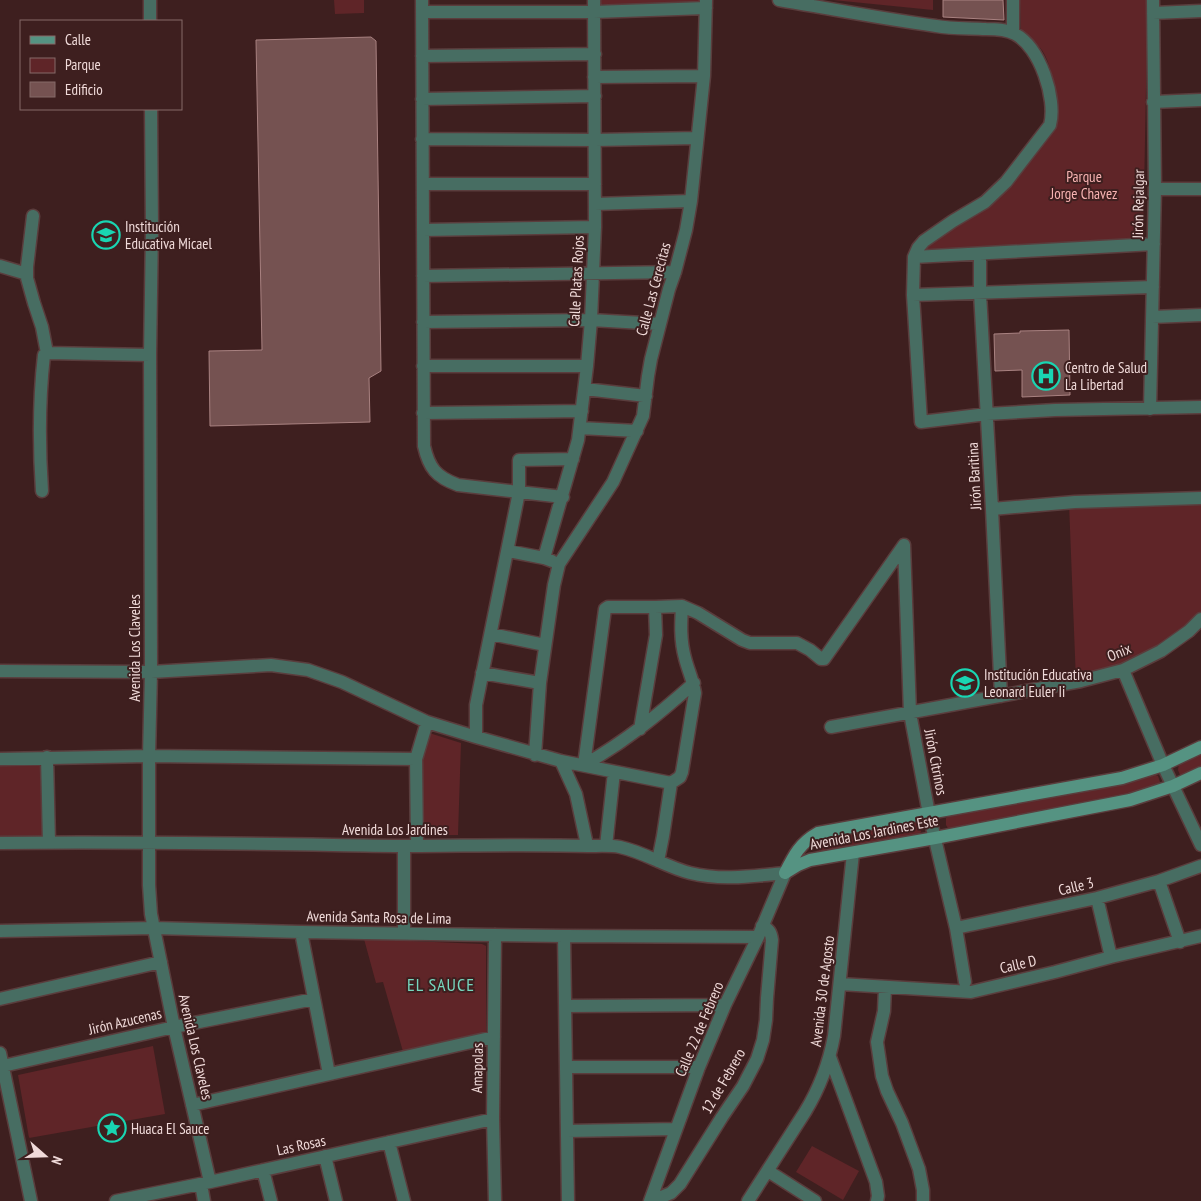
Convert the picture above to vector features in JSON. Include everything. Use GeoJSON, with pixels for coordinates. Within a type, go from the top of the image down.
{"type":"FeatureCollection","features":[{"type":"Feature","properties":{"kind":"street"},"geometry":{"type":"LineString","coordinates":[[150,0],[150,20]]}},
{"type":"Feature","properties":{"kind":"street"},"geometry":{"type":"LineString","coordinates":[[779,0],[938,27],[1013,32],[1028,44],[1046,76],[1053,115],[1050,125],[1006,182],[985,202],[924,241],[914,257],[913,295],[921,422],[987,414],[1055,410],[1201,407]]}},
{"type":"Feature","properties":{"kind":"street"},"geometry":{"type":"LineString","coordinates":[[1013,0],[1013,32]]}},
{"type":"Feature","properties":{"kind":"street"},"geometry":{"type":"LineString","coordinates":[[563,497],[458,485],[445,480],[434,471],[427,459],[424,446],[423,366],[422,6],[706,4]]}},
{"type":"Feature","properties":{"kind":"street","name":"Calle Las Cerecitas"},"geometry":{"type":"LineString","coordinates":[[559,564],[613,482],[643,416],[648,376],[669,289],[686,230],[691,201],[704,76],[706,4]]}},
{"type":"Feature","properties":{"kind":"street","name":"Calle Platas Rojos"},"geometry":{"type":"LineString","coordinates":[[544,558],[578,440],[585,389],[594,274],[594,6]]}},
{"type":"Feature","properties":{"kind":"street"},"geometry":{"type":"LineString","coordinates":[[1153,6],[1201,11]]}},
{"type":"Feature","properties":{"kind":"street","name":"Jirón Rejalgar"},"geometry":{"type":"LineString","coordinates":[[1150,409],[1155,189],[1153,6]]}},
{"type":"Feature","properties":{"kind":"street"},"geometry":{"type":"LineString","coordinates":[[422,56],[594,54]]}},
{"type":"Feature","properties":{"kind":"street"},"geometry":{"type":"LineString","coordinates":[[594,77],[704,76]]}},
{"type":"Feature","properties":{"kind":"street"},"geometry":{"type":"LineString","coordinates":[[422,99],[595,96]]}},
{"type":"Feature","properties":{"kind":"street"},"geometry":{"type":"LineString","coordinates":[[1153,102],[1201,100]]}},
{"type":"Feature","properties":{"kind":"street","name":"Avenida Los Claveles"},"geometry":{"type":"LineString","coordinates":[[150,110],[152,230],[150,355],[151,672],[148,756],[149,884],[151,914],[192,1105],[205,1183],[204,1201]]}},
{"type":"Feature","properties":{"kind":"street"},"geometry":{"type":"LineString","coordinates":[[422,139],[595,140],[697,138]]}},
{"type":"Feature","properties":{"kind":"street"},"geometry":{"type":"LineString","coordinates":[[422,184],[595,184]]}},
{"type":"Feature","properties":{"kind":"street"},"geometry":{"type":"LineString","coordinates":[[1155,189],[1201,189]]}},
{"type":"Feature","properties":{"kind":"street"},"geometry":{"type":"LineString","coordinates":[[595,204],[691,201]]}},
{"type":"Feature","properties":{"kind":"street"},"geometry":{"type":"LineString","coordinates":[[33,216],[27,274],[42,327],[47,353],[44,356],[42,386],[40,456],[42,491]]}},
{"type":"Feature","properties":{"kind":"street"},"geometry":{"type":"LineString","coordinates":[[423,230],[595,227]]}},
{"type":"Feature","properties":{"kind":"street"},"geometry":{"type":"LineString","coordinates":[[914,257],[1154,244]]}},
{"type":"Feature","properties":{"kind":"street","name":"Jirón Baritina"},"geometry":{"type":"LineString","coordinates":[[980,254],[980,293],[1001,696]]}},
{"type":"Feature","properties":{"kind":"street"},"geometry":{"type":"LineString","coordinates":[[0,266],[27,274]]}},
{"type":"Feature","properties":{"kind":"street"},"geometry":{"type":"LineString","coordinates":[[423,276],[675,272]]}},
{"type":"Feature","properties":{"kind":"street"},"geometry":{"type":"LineString","coordinates":[[913,295],[1152,287]]}},
{"type":"Feature","properties":{"kind":"street"},"geometry":{"type":"LineString","coordinates":[[1152,317],[1201,315]]}},
{"type":"Feature","properties":{"kind":"street"},"geometry":{"type":"LineString","coordinates":[[423,322],[591,320],[660,324]]}},
{"type":"Feature","properties":{"kind":"street"},"geometry":{"type":"LineString","coordinates":[[47,353],[150,355]]}},
{"type":"Feature","properties":{"kind":"street"},"geometry":{"type":"LineString","coordinates":[[423,366],[587,366]]}},
{"type":"Feature","properties":{"kind":"street"},"geometry":{"type":"LineString","coordinates":[[585,389],[646,396]]}},
{"type":"Feature","properties":{"kind":"street"},"geometry":{"type":"LineString","coordinates":[[424,412],[582,411]]}},
{"type":"Feature","properties":{"kind":"street"},"geometry":{"type":"LineString","coordinates":[[580,428],[637,431]]}},
{"type":"Feature","properties":{"kind":"street"},"geometry":{"type":"LineString","coordinates":[[476,737],[476,705],[520,492],[519,460],[573,459]]}},
{"type":"Feature","properties":{"kind":"street"},"geometry":{"type":"LineString","coordinates":[[992,509],[1075,502],[1201,498]]}},
{"type":"Feature","properties":{"kind":"street","name":"Jirón Citrinos"},"geometry":{"type":"LineString","coordinates":[[682,606],[750,643],[797,643],[821,659],[824,659],[904,545],[910,713],[929,814],[956,928],[965,982]]}},
{"type":"Feature","properties":{"kind":"street"},"geometry":{"type":"LineString","coordinates":[[508,551],[544,558],[559,564],[554,585],[540,683],[535,755]]}},
{"type":"Feature","properties":{"kind":"street"},"geometry":{"type":"LineString","coordinates":[[0,671],[151,672],[271,665],[308,670],[342,682],[427,722],[535,755],[671,783],[680,777],[682,772],[695,693],[694,684],[682,648],[682,606],[605,608],[584,765]]}},
{"type":"Feature","properties":{"kind":"street"},"geometry":{"type":"LineString","coordinates":[[640,729],[656,635],[655,607]]}},
{"type":"Feature","properties":{"kind":"street","name":"Onix"},"geometry":{"type":"LineString","coordinates":[[831,727],[1081,681],[1123,670],[1161,651],[1189,631],[1201,619]]}},
{"type":"Feature","properties":{"kind":"street"},"geometry":{"type":"LineString","coordinates":[[491,634],[545,645]]}},
{"type":"Feature","properties":{"kind":"street"},"geometry":{"type":"LineString","coordinates":[[1123,670],[1163,765],[1201,845]]}},
{"type":"Feature","properties":{"kind":"street"},"geometry":{"type":"LineString","coordinates":[[482,673],[540,683]]}},
{"type":"Feature","properties":{"kind":"street"},"geometry":{"type":"LineString","coordinates":[[584,765],[640,729],[694,684]]}},
{"type":"Feature","properties":{"kind":"street"},"geometry":{"type":"LineString","coordinates":[[404,933],[416,759],[427,722]]}},
{"type":"Feature","properties":{"kind":"street","name":"Avenida Los Jardines Este"},"geometry":{"type":"LineString","coordinates":[[785,873],[793,856],[801,846],[818,833],[1122,778],[1163,765],[1201,747]]}},
{"type":"Feature","properties":{"kind":"street"},"geometry":{"type":"LineString","coordinates":[[0,759],[148,756],[416,759]]}},
{"type":"Feature","properties":{"kind":"street"},"geometry":{"type":"LineString","coordinates":[[47,757],[49,842]]}},
{"type":"Feature","properties":{"kind":"street"},"geometry":{"type":"LineString","coordinates":[[561,761],[576,794],[587,846]]}},
{"type":"Feature","properties":{"kind":"street"},"geometry":{"type":"LineString","coordinates":[[606,846],[614,772]]}},
{"type":"Feature","properties":{"kind":"street","name":"Avenida Los Jardines Este"},"geometry":{"type":"LineString","coordinates":[[785,873],[798,864],[810,860],[1130,800],[1173,786],[1201,773]]}},
{"type":"Feature","properties":{"kind":"street"},"geometry":{"type":"LineString","coordinates":[[658,861],[671,783]]}},
{"type":"Feature","properties":{"kind":"street","name":"Avenida Los Jardines"},"geometry":{"type":"LineString","coordinates":[[0,843],[149,842],[410,846],[606,846],[620,847],[675,869],[693,874],[715,877],[741,877],[785,873]]}},
{"type":"Feature","properties":{"kind":"street","name":"Avenida 30 de Agosto"},"geometry":{"type":"LineString","coordinates":[[748,1201],[814,1098],[830,1057],[840,984],[853,853]]}},
{"type":"Feature","properties":{"kind":"street","name":"Calle 3"},"geometry":{"type":"LineString","coordinates":[[956,928],[1097,898],[1159,881],[1201,866]]}},
{"type":"Feature","properties":{"kind":"street","name":"Calle 22 de Febrero"},"geometry":{"type":"LineString","coordinates":[[651,1201],[699,1067],[785,873]]}},
{"type":"Feature","properties":{"kind":"street"},"geometry":{"type":"LineString","coordinates":[[1159,881],[1180,942]]}},
{"type":"Feature","properties":{"kind":"street"},"geometry":{"type":"LineString","coordinates":[[1097,898],[1111,957]]}},
{"type":"Feature","properties":{"kind":"street","name":"Avenida Santa Rosa de Lima"},"geometry":{"type":"LineString","coordinates":[[0,931],[154,928],[564,936],[760,931]]}},
{"type":"Feature","properties":{"kind":"street","name":"12 de Febrero"},"geometry":{"type":"LineString","coordinates":[[651,1201],[671,1193],[680,1184],[743,1086],[757,1059],[763,1040],[766,1020],[772,940],[768,929],[760,931]]}},
{"type":"Feature","properties":{"kind":"street"},"geometry":{"type":"LineString","coordinates":[[301,932],[329,1074]]}},
{"type":"Feature","properties":{"kind":"street","name":"Amapolas"},"geometry":{"type":"LineString","coordinates":[[495,935],[493,1119],[495,1201]]}},
{"type":"Feature","properties":{"kind":"street"},"geometry":{"type":"LineString","coordinates":[[564,936],[568,1201]]}},
{"type":"Feature","properties":{"kind":"street","name":"Calle D"},"geometry":{"type":"LineString","coordinates":[[840,984],[971,992],[1201,936]]}},
{"type":"Feature","properties":{"kind":"street"},"geometry":{"type":"LineString","coordinates":[[0,999],[161,962]]}},
{"type":"Feature","properties":{"kind":"street"},"geometry":{"type":"LineString","coordinates":[[885,987],[884,1011],[877,1042],[882,1076],[887,1092],[902,1123],[918,1169],[923,1190],[923,1201]]}},
{"type":"Feature","properties":{"kind":"street","name":"Jirón Azucenas"},"geometry":{"type":"LineString","coordinates":[[1,1059],[314,999]]}},
{"type":"Feature","properties":{"kind":"street"},"geometry":{"type":"LineString","coordinates":[[565,1006],[725,1005]]}},
{"type":"Feature","properties":{"kind":"street"},"geometry":{"type":"LineString","coordinates":[[192,1105],[494,1036]]}},
{"type":"Feature","properties":{"kind":"street"},"geometry":{"type":"LineString","coordinates":[[830,1057],[876,1182],[877,1201]]}},
{"type":"Feature","properties":{"kind":"street"},"geometry":{"type":"LineString","coordinates":[[1,1059],[30,1201]]}},
{"type":"Feature","properties":{"kind":"street"},"geometry":{"type":"LineString","coordinates":[[566,1067],[699,1067]]}},
{"type":"Feature","properties":{"kind":"street","name":"Las Rosas"},"geometry":{"type":"LineString","coordinates":[[116,1201],[493,1119]]}},
{"type":"Feature","properties":{"kind":"street"},"geometry":{"type":"LineString","coordinates":[[567,1131],[676,1129]]}},
{"type":"Feature","properties":{"kind":"street"},"geometry":{"type":"LineString","coordinates":[[389,1142],[404,1201]]}},
{"type":"Feature","properties":{"kind":"street"},"geometry":{"type":"LineString","coordinates":[[325,1156],[336,1201]]}},
{"type":"Feature","properties":{"kind":"street"},"geometry":{"type":"LineString","coordinates":[[263,1170],[271,1201]]}},
{"type":"Feature","properties":{"kind":"street"},"geometry":{"type":"LineString","coordinates":[[768,1171],[815,1201]]}},
{"type":"Feature","properties":{"kind":"green space"},"geometry":{"type":"Polygon","coordinates":[[[334,0],[364,0],[364,13],[335,14],[334,0]]]}},
{"type":"Feature","properties":{"kind":"green space"},"geometry":{"type":"Polygon","coordinates":[[[601,0],[701,0],[701,5],[601,4],[601,0]]]}},
{"type":"Feature","properties":{"kind":"green space"},"geometry":{"type":"Polygon","coordinates":[[[833,0],[933,0],[933,10],[833,0]]]}},
{"type":"Feature","properties":{"kind":"green space","name":"Parque Jorge Chavez"},"geometry":{"type":"Polygon","coordinates":[[[1020,0],[1146,0],[1143,243],[924,252],[925,246],[986,203],[1057,107],[1054,83],[1046,57],[1036,44],[1021,35],[1020,0]]]}},
{"type":"Feature","properties":{"kind":"green space"},"geometry":{"type":"Polygon","coordinates":[[[1201,498],[1201,618],[1161,651],[1076,681],[1069,503],[1201,498]]]}},
{"type":"Feature","properties":{"kind":"green space"},"geometry":{"type":"Polygon","coordinates":[[[426,732],[461,743],[458,835],[419,835],[419,757],[426,732]]]}},
{"type":"Feature","properties":{"kind":"green space"},"geometry":{"type":"Polygon","coordinates":[[[1201,752],[1201,768],[1186,776],[1180,775],[1178,770],[1179,763],[1201,752]]]}},
{"type":"Feature","properties":{"kind":"green space"},"geometry":{"type":"Polygon","coordinates":[[[0,762],[43,762],[43,837],[0,837],[0,762]]]}},
{"type":"Feature","properties":{"kind":"green space"},"geometry":{"type":"Polygon","coordinates":[[[1154,774],[1158,776],[1159,786],[1141,792],[949,830],[946,825],[946,818],[949,816],[1154,774]]]}},
{"type":"Feature","properties":{"kind":"green space"},"geometry":{"type":"Polygon","coordinates":[[[916,822],[920,824],[921,832],[918,835],[820,853],[816,850],[816,843],[821,839],[916,822]]]}},
{"type":"Feature","properties":{"kind":"green space"},"geometry":{"type":"Polygon","coordinates":[[[364,939],[482,944],[486,946],[486,1037],[404,1055],[383,982],[376,983],[364,939]]]}},
{"type":"Feature","properties":{"kind":"green space"},"geometry":{"type":"Polygon","coordinates":[[[153,1046],[165,1114],[29,1138],[18,1075],[153,1046]]]}},
{"type":"Feature","properties":{"kind":"green space"},"geometry":{"type":"Polygon","coordinates":[[[812,1146],[859,1171],[843,1200],[796,1172],[812,1146]]]}},
{"type":"Feature","properties":{"kind":"building"},"geometry":{"type":"Polygon","coordinates":[[[943,0],[1003,0],[1004,20],[943,17],[943,0]]]}},
{"type":"Feature","properties":{"kind":"building"},"geometry":{"type":"Polygon","coordinates":[[[371,37],[376,41],[381,371],[369,378],[370,422],[210,426],[209,351],[262,350],[256,40],[371,37]]]}},
{"type":"Feature","properties":{"kind":"building","name":"Centro de Salud La Libertad"},"geometry":{"type":"Polygon","coordinates":[[[1069,330],[1070,395],[1022,397],[1022,370],[995,371],[994,334],[1020,333],[1020,331],[1069,330]]]}},
{"type":"Feature","properties":{"kind":"place","name":"Institución Educativa Micael"},"geometry":{"type":"Point","coordinates":[106,235]}},
{"type":"Feature","properties":{"kind":"place","name":"Centro de Salud La Libertad"},"geometry":{"type":"Point","coordinates":[1046,376]}},
{"type":"Feature","properties":{"kind":"place","name":"Institución Educativa Leonard Euler Ii"},"geometry":{"type":"Point","coordinates":[965,683]}},
{"type":"Feature","properties":{"kind":"place","name":"Huaca El Sauce"},"geometry":{"type":"Point","coordinates":[112,1128]}},
{"type":"Feature","properties":{"kind":"district","name":"EL SAUCE"},"geometry":{"type":"Point","coordinates":[441,984]}}]}
